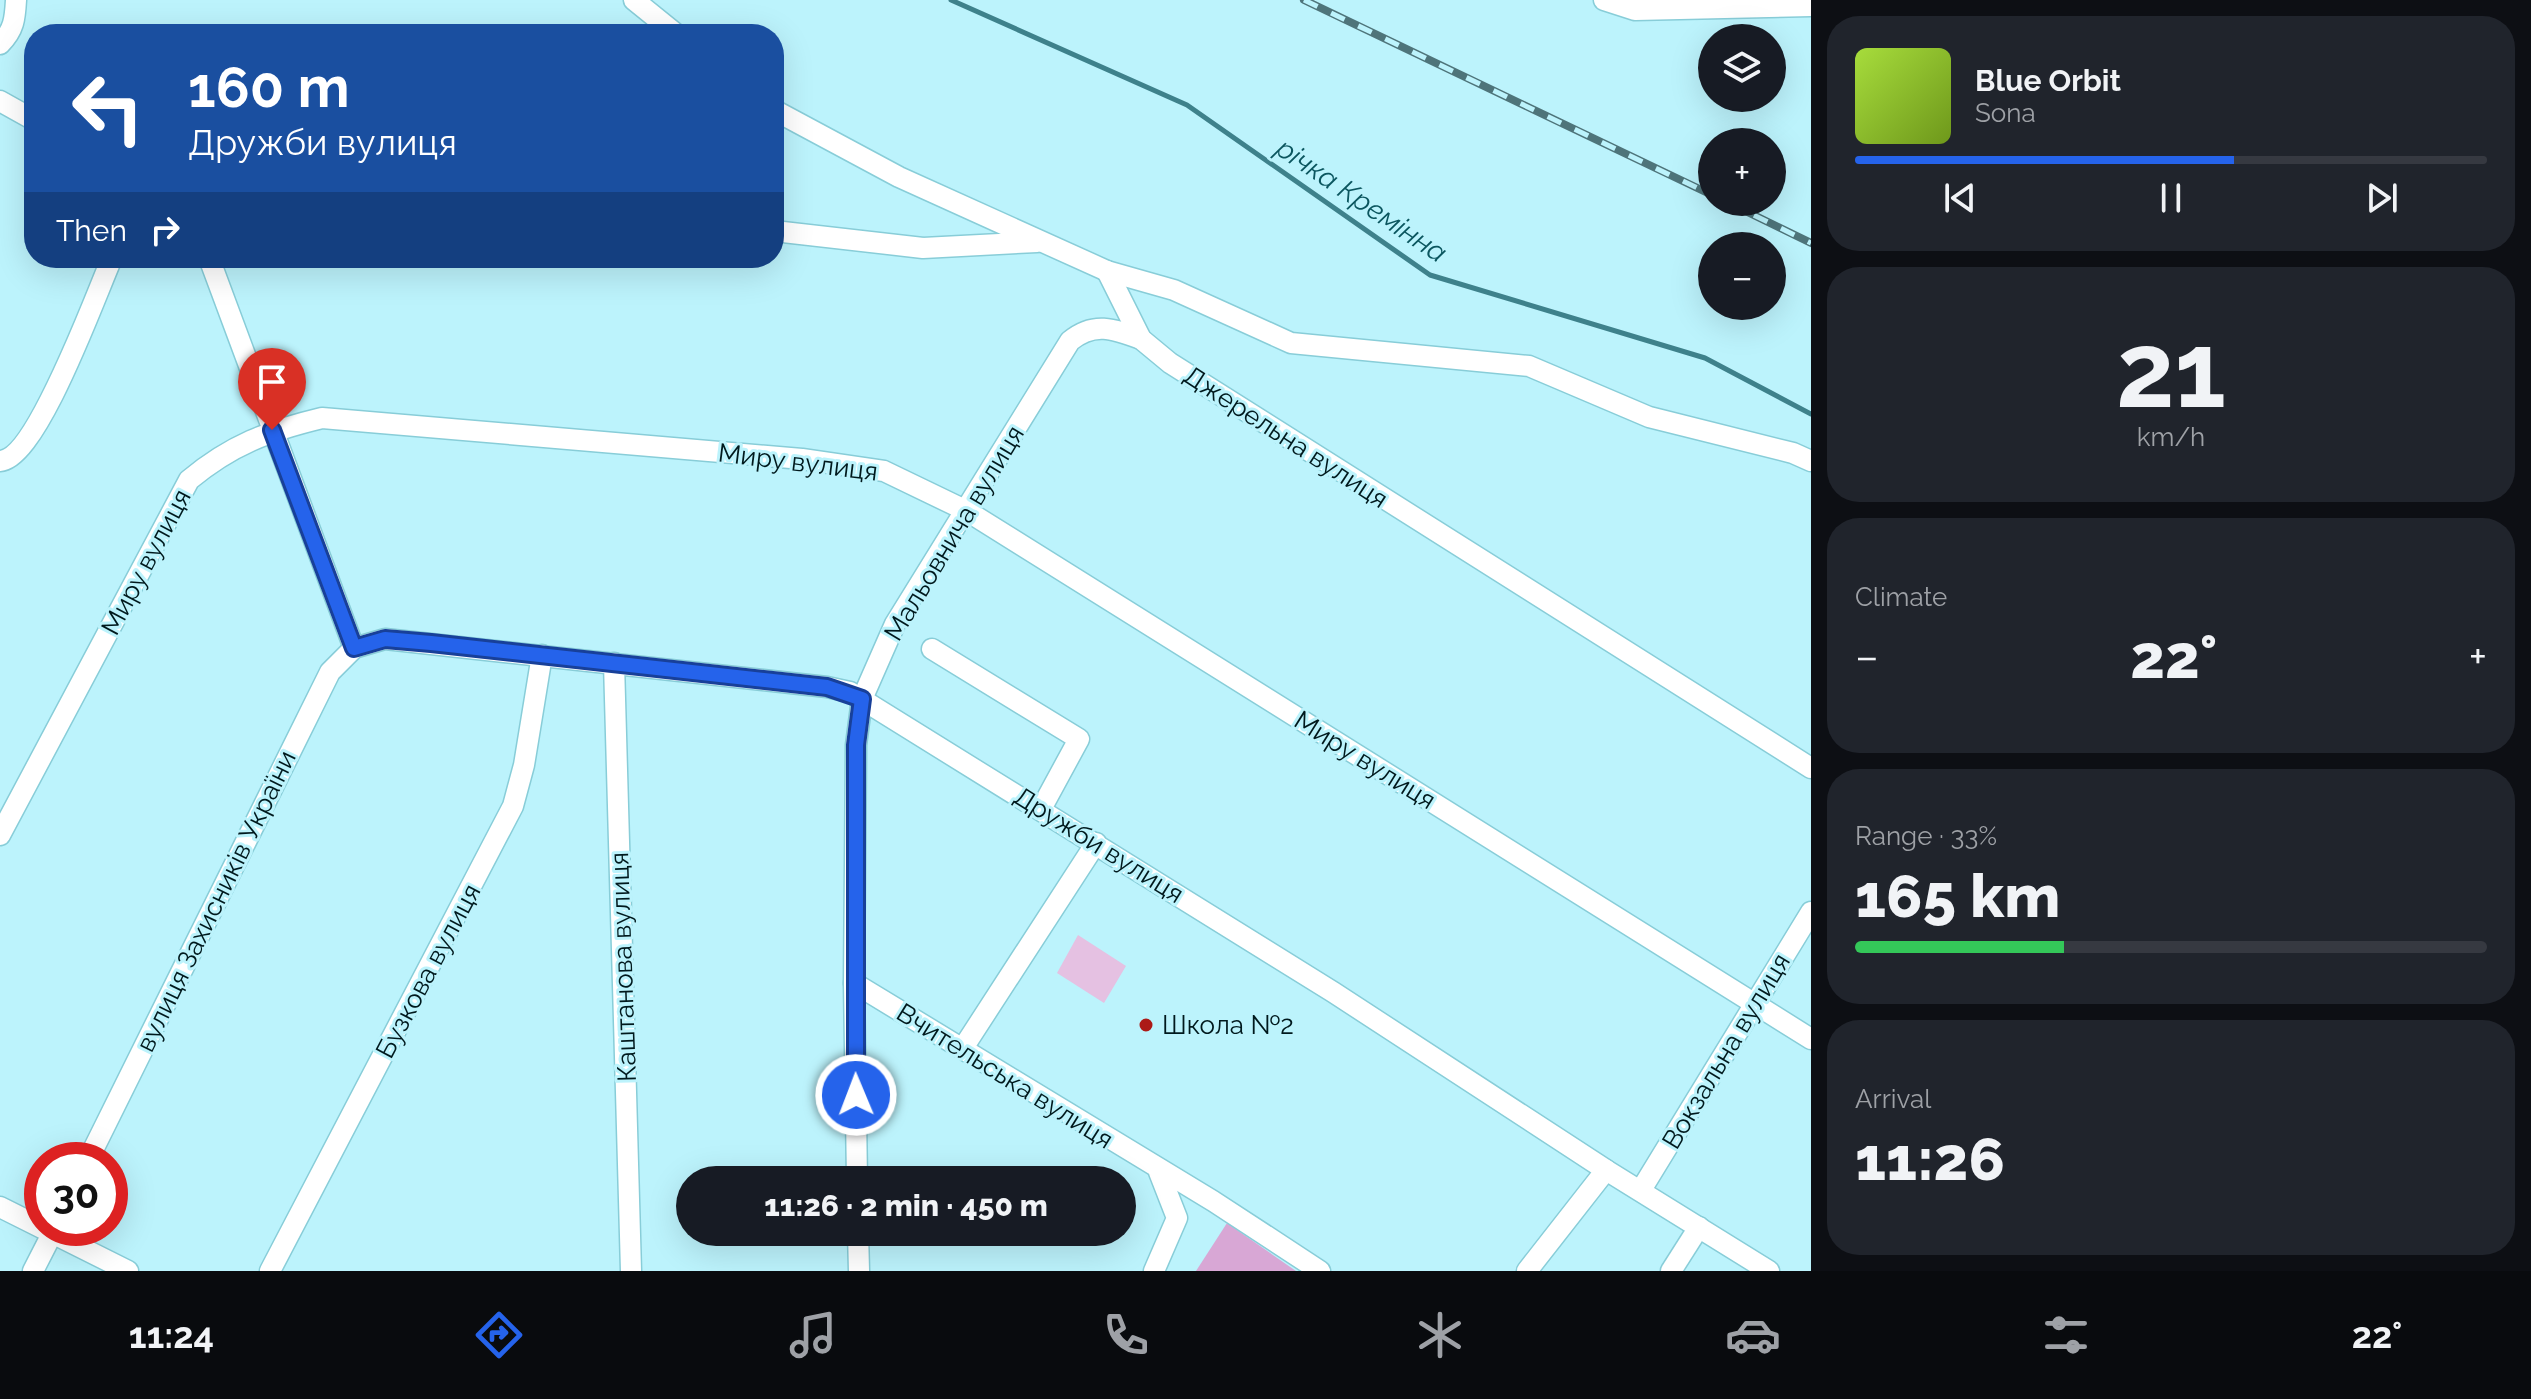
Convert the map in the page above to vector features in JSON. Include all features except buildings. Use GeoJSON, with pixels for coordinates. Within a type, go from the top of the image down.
{"type":"FeatureCollection","features":[{"type":"Feature","properties":{"kind":"street"},"geometry":{"type":"LineString","coordinates":[[0,44],[11,33],[16,0]]}},
{"type":"Feature","properties":{"kind":"street"},"geometry":{"type":"LineString","coordinates":[[634,0],[664,24]]}},
{"type":"Feature","properties":{"kind":"street"},"geometry":{"type":"LineString","coordinates":[[1604,0],[1635,10],[1664,4],[1811,6]]}},
{"type":"Feature","properties":{"kind":"street"},"geometry":{"type":"LineString","coordinates":[[0,101],[24,114]]}},
{"type":"Feature","properties":{"kind":"street"},"geometry":{"type":"LineString","coordinates":[[784,115],[899,177],[1107,271],[1174,290],[1291,343],[1529,366],[1649,417],[1793,453],[1811,461]]}},
{"type":"Feature","properties":{"kind":"street"},"geometry":{"type":"LineString","coordinates":[[784,232],[923,248],[1046,242]]}},
{"type":"Feature","properties":{"kind":"street"},"geometry":{"type":"LineString","coordinates":[[0,461],[20,450],[46,412],[108,268]]}},
{"type":"Feature","properties":{"kind":"street"},"geometry":{"type":"LineString","coordinates":[[213,268],[354,648]]}},
{"type":"Feature","properties":{"kind":"street","name":"Джерельна вулиця"},"geometry":{"type":"LineString","coordinates":[[1107,271],[1141,339],[1225,400],[1811,768]]}},
{"type":"Feature","properties":{"kind":"street","name":"Мальовнича вулиця"},"geometry":{"type":"LineString","coordinates":[[857,1166],[854,983],[856,745],[862,699],[895,624],[1070,341],[1081,332],[1111,327],[1141,339]]}},
{"type":"Feature","properties":{"kind":"street","name":"Миру вулиця"},"geometry":{"type":"LineString","coordinates":[[0,835],[189,480],[219,455],[272,430],[322,418],[802,459],[884,471],[967,511],[1811,1039]]}},
{"type":"Feature","properties":{"kind":"street","name":"Дружби вулиця"},"geometry":{"type":"LineString","coordinates":[[354,648],[385,639],[827,687],[862,699],[1333,992],[1606,1170],[1769,1271]]}},
{"type":"Feature","properties":{"kind":"street","name":"вулиця Захисників України"},"geometry":{"type":"LineString","coordinates":[[97,1142],[330,672],[354,648]]}},
{"type":"Feature","properties":{"kind":"street"},"geometry":{"type":"LineString","coordinates":[[932,649],[1079,739],[1041,809]]}},
{"type":"Feature","properties":{"kind":"street","name":"Бузкова вулиця"},"geometry":{"type":"LineString","coordinates":[[270,1271],[513,806],[524,765],[542,655]]}},
{"type":"Feature","properties":{"kind":"street","name":"Каштанова вулиця"},"geometry":{"type":"LineString","coordinates":[[614,663],[631,1271]]}},
{"type":"Feature","properties":{"kind":"street"},"geometry":{"type":"LineString","coordinates":[[963,1048],[1096,843]]}},
{"type":"Feature","properties":{"kind":"street","name":"Вокзальна вулиця"},"geometry":{"type":"LineString","coordinates":[[1641,1190],[1811,912]]}},
{"type":"Feature","properties":{"kind":"street","name":"Вчительська вулиця"},"geometry":{"type":"LineString","coordinates":[[854,983],[1159,1172],[1213,1201],[1320,1271]]}},
{"type":"Feature","properties":{"kind":"street"},"geometry":{"type":"LineString","coordinates":[[1527,1271],[1606,1170]]}},
{"type":"Feature","properties":{"kind":"street"},"geometry":{"type":"LineString","coordinates":[[1154,1271],[1177,1218],[1159,1172]]}},
{"type":"Feature","properties":{"kind":"street"},"geometry":{"type":"LineString","coordinates":[[0,1207],[24,1217]]}},
{"type":"Feature","properties":{"kind":"street"},"geometry":{"type":"LineString","coordinates":[[1671,1271],[1699,1227]]}},
{"type":"Feature","properties":{"kind":"street"},"geometry":{"type":"LineString","coordinates":[[33,1271],[45,1246]]}},
{"type":"Feature","properties":{"kind":"street"},"geometry":{"type":"LineString","coordinates":[[82,1246],[128,1271]]}},
{"type":"Feature","properties":{"kind":"street"},"geometry":{"type":"LineString","coordinates":[[858,1246],[859,1271]]}},
{"type":"Feature","properties":{"kind":"shaded area"},"geometry":{"type":"Polygon","coordinates":[[[1078,935],[1126,966],[1104,1003],[1057,973],[1078,935]]]}},
{"type":"Feature","properties":{"kind":"shaded area"},"geometry":{"type":"Polygon","coordinates":[[[1227,1223],[1296,1271],[1196,1271],[1227,1223]]]}},
{"type":"Feature","properties":{"kind":"waterway","name":"річка Кремінна"},"geometry":{"type":"LineString","coordinates":[[951,0],[1187,105],[1430,275],[1705,358],[1811,414]]}},
{"type":"Feature","properties":{"kind":"railway"},"geometry":{"type":"LineString","coordinates":[[1304,0],[1698,188]]}},
{"type":"Feature","properties":{"kind":"railway"},"geometry":{"type":"LineString","coordinates":[[1756,216],[1811,243]]}},
{"type":"Feature","properties":{"kind":"place","name":"Школа №2"},"geometry":{"type":"Point","coordinates":[1146,1025]}},
{"type":"Feature","properties":{"kind":"route"},"geometry":{"type":"LineString","coordinates":[[272,430],[354,648],[385,639],[431,643],[827,687],[850,692],[862,699],[856,745],[856,1095]]}}]}
